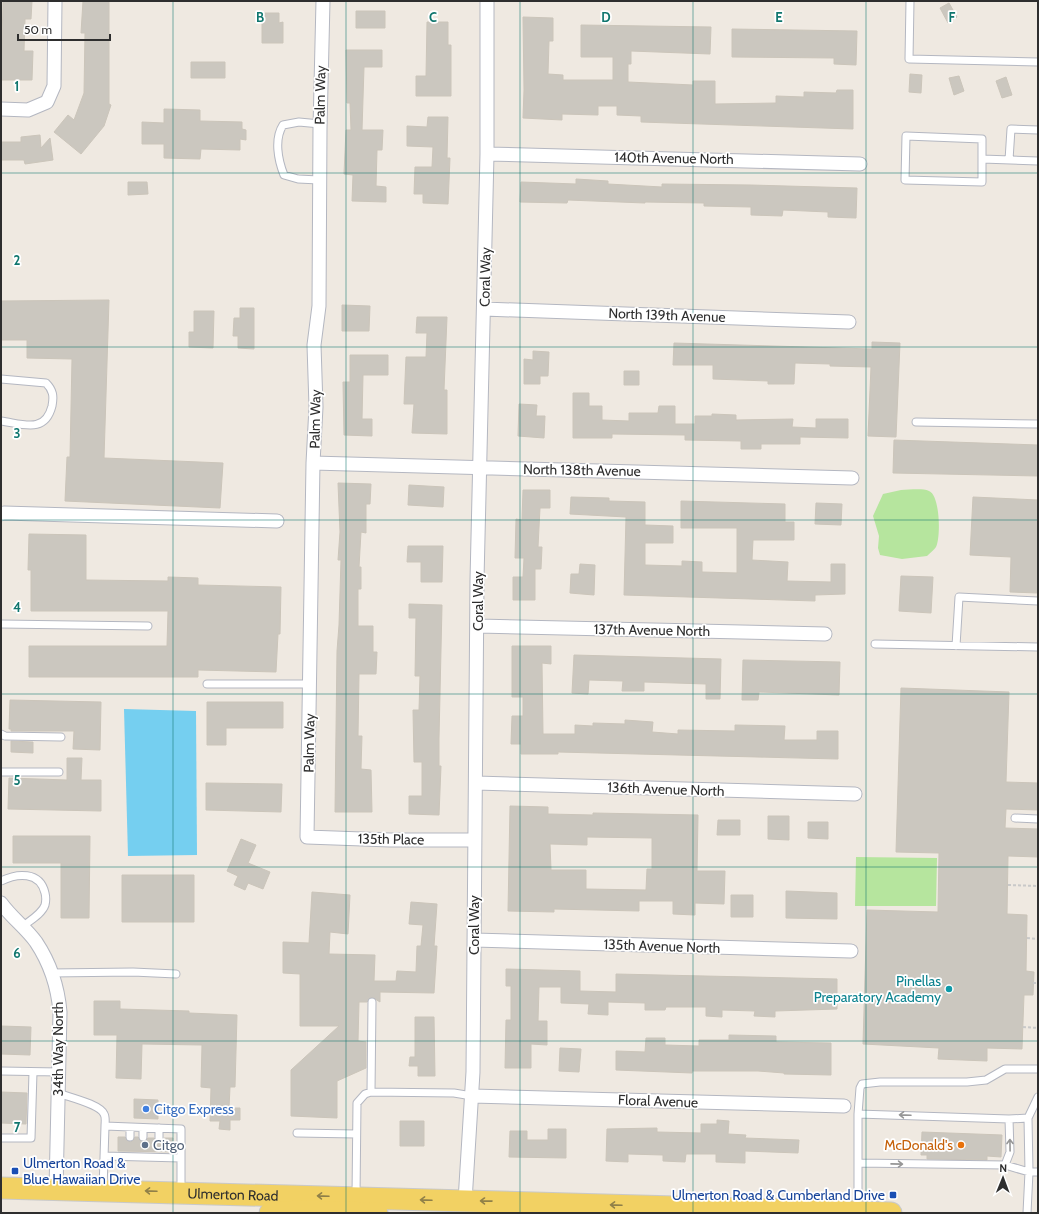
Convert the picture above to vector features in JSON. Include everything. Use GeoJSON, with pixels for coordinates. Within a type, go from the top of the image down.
{"type":"FeatureCollection","features":[{"type":"Feature","properties":{"kind":"main road","name":"Ulmerton Road"},"geometry":{"type":"LineString","coordinates":[[1,1188],[356,1198],[460,1207],[663,1206],[891,1213]]}},
{"type":"Feature","properties":{"kind":"main road"},"geometry":{"type":"LineString","coordinates":[[642,1213],[663,1206]]}},
{"type":"Feature","properties":{"kind":"main road","name":"Ulmerton Road"},"geometry":{"type":"LineString","coordinates":[[270,1213],[299,1211],[385,1213]]}},
{"type":"Feature","properties":{"kind":"street"},"geometry":{"type":"LineString","coordinates":[[1,109],[28,110],[48,102],[54,86],[55,1]]}},
{"type":"Feature","properties":{"kind":"street","name":"Palm Way"},"geometry":{"type":"LineString","coordinates":[[307,837],[313,463],[316,407],[314,345],[319,306],[319,180],[323,1]]}},
{"type":"Feature","properties":{"kind":"street","name":"Coral Way"},"geometry":{"type":"LineString","coordinates":[[460,1207],[472,1096],[475,974],[474,840],[478,626],[477,580],[487,154],[488,1]]}},
{"type":"Feature","properties":{"kind":"street","name":"140th Avenue North"},"geometry":{"type":"LineString","coordinates":[[487,154],[860,164]]}},
{"type":"Feature","properties":{"kind":"street","name":"North 139th Avenue"},"geometry":{"type":"LineString","coordinates":[[484,309],[849,322]]}},
{"type":"Feature","properties":{"kind":"street","name":"North 138th Avenue"},"geometry":{"type":"LineString","coordinates":[[313,463],[852,478]]}},
{"type":"Feature","properties":{"kind":"street"},"geometry":{"type":"LineString","coordinates":[[1,514],[277,520]]}},
{"type":"Feature","properties":{"kind":"street","name":"137th Avenue North"},"geometry":{"type":"LineString","coordinates":[[478,626],[825,634]]}},
{"type":"Feature","properties":{"kind":"street","name":"136th Avenue North"},"geometry":{"type":"LineString","coordinates":[[476,783],[855,794]]}},
{"type":"Feature","properties":{"kind":"street","name":"135th Place"},"geometry":{"type":"LineString","coordinates":[[307,837],[390,840],[474,840]]}},
{"type":"Feature","properties":{"kind":"street","name":"34th Way North"},"geometry":{"type":"LineString","coordinates":[[1,903],[36,942],[51,973],[58,992],[60,1012],[56,1189]]}},
{"type":"Feature","properties":{"kind":"street","name":"135th Avenue North"},"geometry":{"type":"LineString","coordinates":[[474,940],[851,951]]}},
{"type":"Feature","properties":{"kind":"street","name":"Floral Avenue"},"geometry":{"type":"LineString","coordinates":[[472,1096],[844,1106]]}},
{"type":"Feature","properties":{"kind":"lane"},"geometry":{"type":"LineString","coordinates":[[910,1],[909,58],[1038,62]]}},
{"type":"Feature","properties":{"kind":"lane"},"geometry":{"type":"LineString","coordinates":[[319,180],[284,175],[279,161],[278,147],[279,132],[283,125],[299,122],[320,124]]}},
{"type":"Feature","properties":{"kind":"lane"},"geometry":{"type":"LineString","coordinates":[[1009,160],[1011,129],[1038,130]]}},
{"type":"Feature","properties":{"kind":"lane"},"geometry":{"type":"LineString","coordinates":[[906,136],[982,139],[982,159],[982,182],[905,180],[906,136]]}},
{"type":"Feature","properties":{"kind":"lane"},"geometry":{"type":"LineString","coordinates":[[982,159],[1038,161]]}},
{"type":"Feature","properties":{"kind":"lane"},"geometry":{"type":"LineString","coordinates":[[1,379],[46,383],[52,389],[53,400],[50,414],[44,422],[34,425],[1,421]]}},
{"type":"Feature","properties":{"kind":"lane"},"geometry":{"type":"LineString","coordinates":[[916,422],[1038,424]]}},
{"type":"Feature","properties":{"kind":"lane"},"geometry":{"type":"LineString","coordinates":[[956,646],[959,597],[1038,601]]}},
{"type":"Feature","properties":{"kind":"lane"},"geometry":{"type":"LineString","coordinates":[[1,624],[148,626]]}},
{"type":"Feature","properties":{"kind":"lane"},"geometry":{"type":"LineString","coordinates":[[875,644],[1038,647]]}},
{"type":"Feature","properties":{"kind":"lane"},"geometry":{"type":"LineString","coordinates":[[207,684],[310,684]]}},
{"type":"Feature","properties":{"kind":"lane"},"geometry":{"type":"LineString","coordinates":[[1,734],[5,736],[61,736]]}},
{"type":"Feature","properties":{"kind":"lane"},"geometry":{"type":"LineString","coordinates":[[1,772],[59,772]]}},
{"type":"Feature","properties":{"kind":"lane"},"geometry":{"type":"LineString","coordinates":[[1015,818],[1038,819]]}},
{"type":"Feature","properties":{"kind":"lane"},"geometry":{"type":"LineString","coordinates":[[1,881],[18,875],[28,875],[36,878],[44,890],[45,905],[42,911],[22,927]]}},
{"type":"Feature","properties":{"kind":"lane"},"geometry":{"type":"LineString","coordinates":[[51,973],[132,972],[176,974]]}},
{"type":"Feature","properties":{"kind":"lane"},"geometry":{"type":"LineString","coordinates":[[371,1092],[372,1002]]}},
{"type":"Feature","properties":{"kind":"lane"},"geometry":{"type":"LineString","coordinates":[[858,1212],[858,1114],[860,1088],[862,1084],[880,1082],[968,1082],[986,1080],[1005,1069],[1038,1069]]}},
{"type":"Feature","properties":{"kind":"lane"},"geometry":{"type":"LineString","coordinates":[[1,1071],[59,1072]]}},
{"type":"Feature","properties":{"kind":"lane"},"geometry":{"type":"LineString","coordinates":[[1,1138],[31,1138],[33,1072]]}},
{"type":"Feature","properties":{"kind":"lane"},"geometry":{"type":"LineString","coordinates":[[356,1198],[357,1103],[364,1094],[371,1092],[454,1093],[472,1096]]}},
{"type":"Feature","properties":{"kind":"lane"},"geometry":{"type":"LineString","coordinates":[[58,1093],[90,1104],[104,1113],[103,1190]]}},
{"type":"Feature","properties":{"kind":"lane"},"geometry":{"type":"LineString","coordinates":[[1027,1213],[1028,1118],[1038,1097]]}},
{"type":"Feature","properties":{"kind":"lane"},"geometry":{"type":"LineString","coordinates":[[858,1114],[1009,1119],[1028,1118]]}},
{"type":"Feature","properties":{"kind":"lane"},"geometry":{"type":"LineString","coordinates":[[1005,1165],[1010,1152],[1009,1119]]}},
{"type":"Feature","properties":{"kind":"lane"},"geometry":{"type":"LineString","coordinates":[[105,1126],[181,1129],[180,1192]]}},
{"type":"Feature","properties":{"kind":"lane"},"geometry":{"type":"LineString","coordinates":[[130,1127],[130,1137]]}},
{"type":"Feature","properties":{"kind":"lane"},"geometry":{"type":"LineString","coordinates":[[142,1138],[143,1128]]}},
{"type":"Feature","properties":{"kind":"lane"},"geometry":{"type":"LineString","coordinates":[[159,1128],[159,1138]]}},
{"type":"Feature","properties":{"kind":"lane"},"geometry":{"type":"LineString","coordinates":[[297,1133],[356,1134]]}},
{"type":"Feature","properties":{"kind":"lane"},"geometry":{"type":"LineString","coordinates":[[104,1156],[142,1154],[181,1158]]}},
{"type":"Feature","properties":{"kind":"lane"},"geometry":{"type":"LineString","coordinates":[[858,1164],[1005,1165],[1028,1172],[1038,1172]]}},
{"type":"Feature","properties":{"kind":"path"},"geometry":{"type":"LineString","coordinates":[[1008,885],[1038,886]]}},
{"type":"Feature","properties":{"kind":"path"},"geometry":{"type":"LineString","coordinates":[[1027,938],[1038,939]]}},
{"type":"Feature","properties":{"kind":"path"},"geometry":{"type":"LineString","coordinates":[[1033,983],[1038,984]]}},
{"type":"Feature","properties":{"kind":"path"},"geometry":{"type":"LineString","coordinates":[[1023,1028],[1038,1028]]}},
{"type":"Feature","properties":{"kind":"green space"},"geometry":{"type":"Polygon","coordinates":[[[919,489],[929,491],[933,494],[937,508],[939,535],[936,547],[927,556],[902,559],[880,555],[878,548],[879,536],[873,516],[883,494],[901,490],[919,489]]]}},
{"type":"Feature","properties":{"kind":"green space"},"geometry":{"type":"Polygon","coordinates":[[[856,857],[937,858],[936,906],[855,906],[856,857]]]}},
{"type":"Feature","properties":{"kind":"water"},"geometry":{"type":"Polygon","coordinates":[[[124,709],[196,711],[197,855],[128,856],[124,709]]]}},
{"type":"Feature","properties":{"kind":"building"},"geometry":{"type":"Polygon","coordinates":[[[3,1],[32,1],[31,19],[25,19],[24,51],[33,51],[32,80],[1,80],[3,1]]]}},
{"type":"Feature","properties":{"kind":"building"},"geometry":{"type":"Polygon","coordinates":[[[83,1],[109,1],[109,104],[111,105],[104,126],[81,154],[54,132],[68,115],[74,120],[84,93],[85,33],[81,33],[83,1]]]}},
{"type":"Feature","properties":{"kind":"building"},"geometry":{"type":"Polygon","coordinates":[[[949,3],[957,17],[948,23],[940,8],[949,3]]]}},
{"type":"Feature","properties":{"kind":"building"},"geometry":{"type":"Polygon","coordinates":[[[356,11],[385,11],[385,28],[356,28],[356,11]]]}},
{"type":"Feature","properties":{"kind":"building"},"geometry":{"type":"Polygon","coordinates":[[[262,13],[279,13],[279,23],[283,22],[283,43],[262,43],[262,13]]]}},
{"type":"Feature","properties":{"kind":"building"},"geometry":{"type":"Polygon","coordinates":[[[523,17],[553,18],[553,41],[549,41],[548,74],[563,75],[563,80],[613,80],[613,57],[581,57],[581,25],[711,27],[710,54],[631,51],[631,64],[628,64],[628,82],[693,85],[693,81],[715,81],[715,104],[776,103],[776,96],[804,97],[804,92],[836,93],[837,90],[853,90],[853,129],[641,122],[641,116],[617,115],[617,106],[598,106],[598,115],[562,114],[562,120],[523,118],[523,17]]]}},
{"type":"Feature","properties":{"kind":"building"},"geometry":{"type":"Polygon","coordinates":[[[427,22],[448,22],[448,45],[451,45],[451,96],[416,96],[416,76],[426,76],[427,22]]]}},
{"type":"Feature","properties":{"kind":"building"},"geometry":{"type":"Polygon","coordinates":[[[732,29],[857,31],[856,65],[834,64],[834,58],[732,57],[732,29]]]}},
{"type":"Feature","properties":{"kind":"building"},"geometry":{"type":"Polygon","coordinates":[[[346,50],[382,50],[382,67],[364,67],[362,130],[383,130],[382,150],[377,150],[376,186],[386,187],[386,202],[352,201],[353,175],[344,174],[346,130],[351,130],[350,103],[347,103],[346,50]]]}},
{"type":"Feature","properties":{"kind":"building"},"geometry":{"type":"Polygon","coordinates":[[[191,62],[225,62],[225,78],[191,78],[191,62]]]}},
{"type":"Feature","properties":{"kind":"building"},"geometry":{"type":"Polygon","coordinates":[[[910,74],[922,75],[921,93],[909,92],[910,74]]]}},
{"type":"Feature","properties":{"kind":"building"},"geometry":{"type":"Polygon","coordinates":[[[959,76],[964,91],[954,95],[949,78],[959,76]]]}},
{"type":"Feature","properties":{"kind":"building"},"geometry":{"type":"Polygon","coordinates":[[[1006,77],[1012,95],[1002,98],[996,81],[1006,77]]]}},
{"type":"Feature","properties":{"kind":"building"},"geometry":{"type":"Polygon","coordinates":[[[164,109],[200,110],[200,121],[242,122],[242,129],[246,130],[246,140],[240,139],[240,150],[201,149],[200,159],[164,158],[164,144],[142,144],[142,122],[164,123],[164,109]]]}},
{"type":"Feature","properties":{"kind":"building"},"geometry":{"type":"Polygon","coordinates":[[[428,117],[448,117],[447,158],[450,158],[448,204],[423,203],[423,194],[414,194],[415,167],[432,167],[433,147],[407,146],[407,126],[427,127],[428,117]]]}},
{"type":"Feature","properties":{"kind":"building"},"geometry":{"type":"Polygon","coordinates":[[[40,135],[41,148],[50,138],[53,160],[25,164],[24,160],[1,160],[1,142],[21,142],[21,137],[40,135]]]}},
{"type":"Feature","properties":{"kind":"building"},"geometry":{"type":"Polygon","coordinates":[[[576,179],[608,181],[608,184],[662,187],[662,184],[857,188],[856,218],[828,217],[828,212],[783,210],[782,216],[751,215],[751,207],[704,206],[704,203],[645,203],[568,200],[567,203],[520,202],[521,182],[576,184],[576,179]]]}},
{"type":"Feature","properties":{"kind":"building"},"geometry":{"type":"Polygon","coordinates":[[[128,182],[147,182],[148,194],[128,195],[128,182]]]}},
{"type":"Feature","properties":{"kind":"building"},"geometry":{"type":"Polygon","coordinates":[[[109,300],[104,458],[223,463],[220,508],[65,501],[67,457],[70,457],[72,359],[27,358],[27,340],[1,340],[1,301],[109,300]]]}},
{"type":"Feature","properties":{"kind":"building"},"geometry":{"type":"Polygon","coordinates":[[[342,305],[370,306],[369,331],[342,331],[342,305]]]}},
{"type":"Feature","properties":{"kind":"building"},"geometry":{"type":"Polygon","coordinates":[[[240,308],[254,308],[254,349],[238,348],[238,336],[233,336],[234,318],[240,318],[240,308]]]}},
{"type":"Feature","properties":{"kind":"building"},"geometry":{"type":"Polygon","coordinates":[[[194,311],[214,311],[213,348],[189,347],[189,332],[194,332],[194,311]]]}},
{"type":"Feature","properties":{"kind":"building"},"geometry":{"type":"Polygon","coordinates":[[[417,317],[447,317],[444,390],[447,390],[447,434],[412,433],[414,404],[404,404],[406,357],[426,357],[427,333],[416,333],[417,317]]]}},
{"type":"Feature","properties":{"kind":"building"},"geometry":{"type":"Polygon","coordinates":[[[872,342],[900,343],[896,437],[868,436],[871,367],[795,363],[794,384],[768,384],[768,381],[713,379],[713,365],[673,365],[674,343],[872,349],[872,342]]]}},
{"type":"Feature","properties":{"kind":"building"},"geometry":{"type":"Polygon","coordinates":[[[533,351],[549,352],[548,376],[540,376],[540,384],[524,384],[524,359],[533,360],[533,351]]]}},
{"type":"Feature","properties":{"kind":"building"},"geometry":{"type":"Polygon","coordinates":[[[350,355],[388,355],[388,375],[363,375],[362,419],[372,419],[372,436],[344,435],[343,382],[350,382],[350,355]]]}},
{"type":"Feature","properties":{"kind":"building"},"geometry":{"type":"Polygon","coordinates":[[[624,371],[639,371],[639,385],[624,385],[624,371]]]}},
{"type":"Feature","properties":{"kind":"building"},"geometry":{"type":"Polygon","coordinates":[[[573,393],[589,393],[589,406],[602,406],[602,420],[629,421],[629,413],[658,413],[659,406],[675,406],[675,424],[695,424],[695,416],[712,416],[712,414],[736,415],[736,420],[793,419],[792,427],[816,428],[816,419],[848,419],[848,438],[800,437],[800,444],[761,444],[761,449],[741,449],[741,441],[685,440],[685,435],[612,434],[612,438],[573,438],[573,393]]]}},
{"type":"Feature","properties":{"kind":"building"},"geometry":{"type":"Polygon","coordinates":[[[519,404],[537,405],[536,416],[545,416],[544,438],[518,436],[519,404]]]}},
{"type":"Feature","properties":{"kind":"building"},"geometry":{"type":"Polygon","coordinates":[[[894,440],[1038,445],[1038,476],[893,473],[894,440]]]}},
{"type":"Feature","properties":{"kind":"building"},"geometry":{"type":"Polygon","coordinates":[[[338,483],[371,484],[370,504],[366,504],[366,533],[361,532],[359,567],[361,567],[361,589],[358,589],[358,626],[373,626],[373,652],[377,652],[376,674],[359,674],[358,736],[362,736],[361,769],[371,770],[372,812],[335,812],[337,651],[341,560],[338,560],[340,532],[338,483]]]}},
{"type":"Feature","properties":{"kind":"building"},"geometry":{"type":"Polygon","coordinates":[[[409,485],[444,487],[443,507],[408,505],[409,485]]]}},
{"type":"Feature","properties":{"kind":"building"},"geometry":{"type":"Polygon","coordinates":[[[523,490],[550,490],[550,508],[540,508],[538,547],[542,547],[541,569],[535,569],[535,600],[513,600],[513,577],[523,577],[524,558],[515,558],[516,519],[522,520],[523,490]]]}},
{"type":"Feature","properties":{"kind":"building"},"geometry":{"type":"Polygon","coordinates":[[[571,497],[609,498],[609,501],[645,502],[645,525],[673,526],[673,543],[645,543],[645,565],[682,566],[682,561],[702,562],[702,572],[737,573],[737,528],[681,528],[681,501],[785,504],[785,522],[794,522],[794,540],[753,540],[752,560],[788,562],[787,581],[831,582],[831,564],[845,564],[845,594],[815,595],[815,601],[624,595],[626,517],[570,514],[571,497]]]}},
{"type":"Feature","properties":{"kind":"building"},"geometry":{"type":"Polygon","coordinates":[[[973,497],[1038,500],[1038,593],[1010,592],[1011,557],[970,555],[973,497]]]}},
{"type":"Feature","properties":{"kind":"building"},"geometry":{"type":"Polygon","coordinates":[[[816,503],[842,504],[841,525],[815,524],[816,503]]]}},
{"type":"Feature","properties":{"kind":"building"},"geometry":{"type":"Polygon","coordinates":[[[29,534],[86,535],[86,580],[168,581],[168,577],[198,578],[198,585],[281,587],[280,634],[278,634],[276,672],[198,670],[198,677],[29,677],[29,646],[167,646],[168,611],[31,611],[31,570],[28,570],[29,534]]]}},
{"type":"Feature","properties":{"kind":"building"},"geometry":{"type":"Polygon","coordinates":[[[408,546],[443,546],[442,582],[421,582],[421,562],[407,562],[408,546]]]}},
{"type":"Feature","properties":{"kind":"building"},"geometry":{"type":"Polygon","coordinates":[[[580,564],[595,565],[594,595],[570,593],[571,574],[579,574],[580,564]]]}},
{"type":"Feature","properties":{"kind":"building"},"geometry":{"type":"Polygon","coordinates":[[[901,576],[933,577],[931,613],[899,611],[901,576]]]}},
{"type":"Feature","properties":{"kind":"building"},"geometry":{"type":"Polygon","coordinates":[[[409,604],[442,605],[439,738],[439,766],[441,766],[439,815],[409,814],[409,796],[422,796],[422,762],[414,762],[413,710],[419,710],[420,676],[415,676],[416,618],[409,618],[409,604]]]}},
{"type":"Feature","properties":{"kind":"building"},"geometry":{"type":"Polygon","coordinates":[[[512,646],[551,646],[551,664],[542,663],[543,734],[575,734],[575,725],[593,726],[593,723],[625,724],[625,720],[653,722],[652,732],[678,734],[678,730],[735,731],[735,725],[785,726],[784,740],[817,740],[817,731],[838,731],[838,759],[558,752],[558,754],[521,754],[521,744],[511,744],[512,716],[523,716],[523,697],[512,697],[512,646]]]}},
{"type":"Feature","properties":{"kind":"building"},"geometry":{"type":"Polygon","coordinates":[[[574,655],[721,659],[720,699],[706,699],[706,684],[644,682],[644,691],[622,691],[623,681],[589,680],[588,694],[572,693],[574,655]]]}},
{"type":"Feature","properties":{"kind":"building"},"geometry":{"type":"Polygon","coordinates":[[[743,660],[840,662],[839,695],[759,692],[758,700],[742,700],[743,660]]]}},
{"type":"Feature","properties":{"kind":"building"},"geometry":{"type":"Polygon","coordinates":[[[901,688],[1009,692],[1006,782],[1038,783],[1038,810],[1006,809],[1005,828],[1038,829],[1038,857],[1008,856],[1007,914],[1027,915],[1026,971],[1034,972],[1033,995],[1024,995],[1022,1049],[987,1048],[987,1061],[938,1059],[939,1048],[863,1044],[867,910],[938,912],[939,853],[896,852],[901,688]]]}},
{"type":"Feature","properties":{"kind":"building"},"geometry":{"type":"Polygon","coordinates":[[[10,700],[101,702],[100,750],[73,749],[74,731],[11,731],[11,729],[9,729],[10,700]]]}},
{"type":"Feature","properties":{"kind":"building"},"geometry":{"type":"Polygon","coordinates":[[[207,702],[283,702],[283,728],[226,728],[226,745],[207,745],[207,702]]]}},
{"type":"Feature","properties":{"kind":"building"},"geometry":{"type":"Polygon","coordinates":[[[11,741],[33,742],[33,753],[11,752],[11,741]]]}},
{"type":"Feature","properties":{"kind":"building"},"geometry":{"type":"Polygon","coordinates":[[[67,758],[82,758],[81,780],[101,780],[101,811],[8,809],[9,778],[67,780],[67,758]]]}},
{"type":"Feature","properties":{"kind":"building"},"geometry":{"type":"Polygon","coordinates":[[[206,783],[282,784],[281,812],[206,810],[206,783]]]}},
{"type":"Feature","properties":{"kind":"building"},"geometry":{"type":"Polygon","coordinates":[[[510,806],[548,807],[548,814],[593,815],[593,813],[698,815],[697,871],[725,871],[724,904],[695,903],[695,915],[673,914],[673,901],[639,901],[639,911],[554,909],[554,912],[508,911],[510,806]],[[587,837],[587,845],[550,844],[551,870],[586,870],[586,889],[646,890],[647,869],[652,869],[652,838],[587,837]]]}},
{"type":"Feature","properties":{"kind":"building"},"geometry":{"type":"Polygon","coordinates":[[[768,816],[789,816],[789,840],[768,839],[768,816]]]}},
{"type":"Feature","properties":{"kind":"building"},"geometry":{"type":"Polygon","coordinates":[[[718,820],[740,820],[740,835],[717,835],[718,820]]]}},
{"type":"Feature","properties":{"kind":"building"},"geometry":{"type":"Polygon","coordinates":[[[808,822],[828,822],[828,839],[808,838],[808,822]]]}},
{"type":"Feature","properties":{"kind":"building"},"geometry":{"type":"Polygon","coordinates":[[[13,836],[90,836],[89,918],[61,918],[61,863],[13,863],[13,836]]]}},
{"type":"Feature","properties":{"kind":"building"},"geometry":{"type":"Polygon","coordinates":[[[241,839],[256,845],[248,863],[270,872],[263,889],[248,883],[245,890],[234,885],[238,876],[227,871],[241,839]]]}},
{"type":"Feature","properties":{"kind":"building"},"geometry":{"type":"Polygon","coordinates":[[[122,875],[194,875],[194,922],[122,922],[122,875]]]}},
{"type":"Feature","properties":{"kind":"building"},"geometry":{"type":"Polygon","coordinates":[[[786,891],[837,893],[837,919],[786,918],[786,891]]]}},
{"type":"Feature","properties":{"kind":"building"},"geometry":{"type":"Polygon","coordinates":[[[312,892],[350,895],[348,934],[330,932],[329,954],[375,955],[374,981],[396,981],[397,971],[416,972],[417,946],[421,946],[423,925],[409,924],[411,902],[437,904],[434,946],[437,946],[434,993],[380,992],[380,1002],[372,997],[367,1002],[359,1002],[358,1041],[366,1042],[366,1068],[337,1081],[337,1118],[291,1116],[291,1070],[339,1026],[300,1026],[300,974],[283,973],[283,942],[309,943],[312,892]]]}},
{"type":"Feature","properties":{"kind":"building"},"geometry":{"type":"Polygon","coordinates":[[[731,895],[753,895],[753,917],[731,917],[731,895]]]}},
{"type":"Feature","properties":{"kind":"building"},"geometry":{"type":"Polygon","coordinates":[[[506,969],[580,971],[580,991],[616,992],[616,974],[837,979],[837,1009],[775,1011],[775,1017],[754,1016],[755,1011],[722,1010],[722,1017],[706,1016],[706,1007],[666,1007],[665,1010],[645,1010],[645,1003],[608,1002],[608,1015],[588,1014],[589,1004],[561,1003],[561,987],[539,987],[538,1021],[547,1021],[547,1045],[531,1044],[531,1068],[505,1068],[506,1020],[511,1020],[511,986],[506,986],[506,969]]]}},
{"type":"Feature","properties":{"kind":"building"},"geometry":{"type":"Polygon","coordinates":[[[94,1001],[120,1001],[120,1009],[189,1011],[189,1013],[237,1015],[235,1087],[230,1087],[229,1108],[240,1108],[240,1120],[230,1120],[230,1130],[219,1129],[220,1121],[210,1121],[211,1088],[201,1087],[202,1045],[142,1044],[141,1079],[116,1078],[117,1035],[94,1035],[94,1001]]]}},
{"type":"Feature","properties":{"kind":"building"},"geometry":{"type":"Polygon","coordinates":[[[415,1017],[434,1017],[435,1076],[418,1076],[418,1066],[409,1066],[410,1057],[415,1057],[415,1017]]]}},
{"type":"Feature","properties":{"kind":"building"},"geometry":{"type":"Polygon","coordinates":[[[1,1026],[31,1027],[30,1055],[1,1054],[1,1026]]]}},
{"type":"Feature","properties":{"kind":"building"},"geometry":{"type":"Polygon","coordinates":[[[729,1035],[776,1036],[776,1042],[831,1043],[831,1075],[784,1074],[758,1071],[692,1071],[692,1073],[616,1070],[616,1051],[645,1052],[646,1038],[665,1038],[665,1045],[699,1046],[699,1040],[729,1040],[729,1035]]]}},
{"type":"Feature","properties":{"kind":"building"},"geometry":{"type":"Polygon","coordinates":[[[560,1048],[581,1049],[579,1072],[559,1071],[560,1048]]]}},
{"type":"Feature","properties":{"kind":"building"},"geometry":{"type":"Polygon","coordinates":[[[1,1092],[27,1093],[26,1124],[1,1123],[1,1092]]]}},
{"type":"Feature","properties":{"kind":"building","name":"Citgo Express"},"geometry":{"type":"Polygon","coordinates":[[[134,1099],[158,1100],[158,1119],[134,1118],[134,1099]]]}},
{"type":"Feature","properties":{"kind":"building"},"geometry":{"type":"Polygon","coordinates":[[[717,1120],[729,1121],[728,1134],[746,1135],[745,1138],[799,1140],[798,1153],[745,1151],[745,1163],[716,1162],[716,1154],[686,1154],[685,1162],[663,1161],[663,1155],[628,1154],[628,1162],[606,1161],[607,1129],[657,1128],[657,1132],[701,1133],[701,1124],[717,1124],[717,1120]]]}},
{"type":"Feature","properties":{"kind":"building"},"geometry":{"type":"Polygon","coordinates":[[[400,1121],[424,1121],[424,1146],[400,1146],[400,1121]]]}},
{"type":"Feature","properties":{"kind":"building"},"geometry":{"type":"Polygon","coordinates":[[[548,1129],[566,1129],[566,1158],[509,1157],[510,1131],[527,1131],[527,1140],[548,1140],[548,1129]]]}},
{"type":"Feature","properties":{"kind":"building","name":"McDonald's"},"geometry":{"type":"Polygon","coordinates":[[[922,1132],[1002,1135],[1001,1157],[987,1156],[987,1160],[927,1159],[927,1155],[921,1155],[922,1132]]]}},
{"type":"Feature","properties":{"kind":"building","name":"Citgo"},"geometry":{"type":"Polygon","coordinates":[[[118,1137],[125,1137],[130,1142],[133,1141],[135,1137],[138,1137],[143,1142],[148,1138],[154,1138],[159,1143],[162,1142],[164,1138],[173,1138],[172,1152],[118,1151],[118,1137]]]}},
{"type":"Feature","properties":{"kind":"place","name":"Pinellas Preparatory Academy"},"geometry":{"type":"Point","coordinates":[949,989]}},
{"type":"Feature","properties":{"kind":"place","name":"Citgo Express"},"geometry":{"type":"Point","coordinates":[146,1109]}},
{"type":"Feature","properties":{"kind":"place","name":"Citgo"},"geometry":{"type":"Point","coordinates":[145,1145]}},
{"type":"Feature","properties":{"kind":"place","name":"McDonald's"},"geometry":{"type":"Point","coordinates":[961,1145]}},
{"type":"Feature","properties":{"kind":"place","name":"Ulmerton Road & Blue Hawaiian Drive"},"geometry":{"type":"Point","coordinates":[15,1171]}},
{"type":"Feature","properties":{"kind":"place","name":"Ulmerton Road & Cumberland Drive"},"geometry":{"type":"Point","coordinates":[893,1195]}}]}
